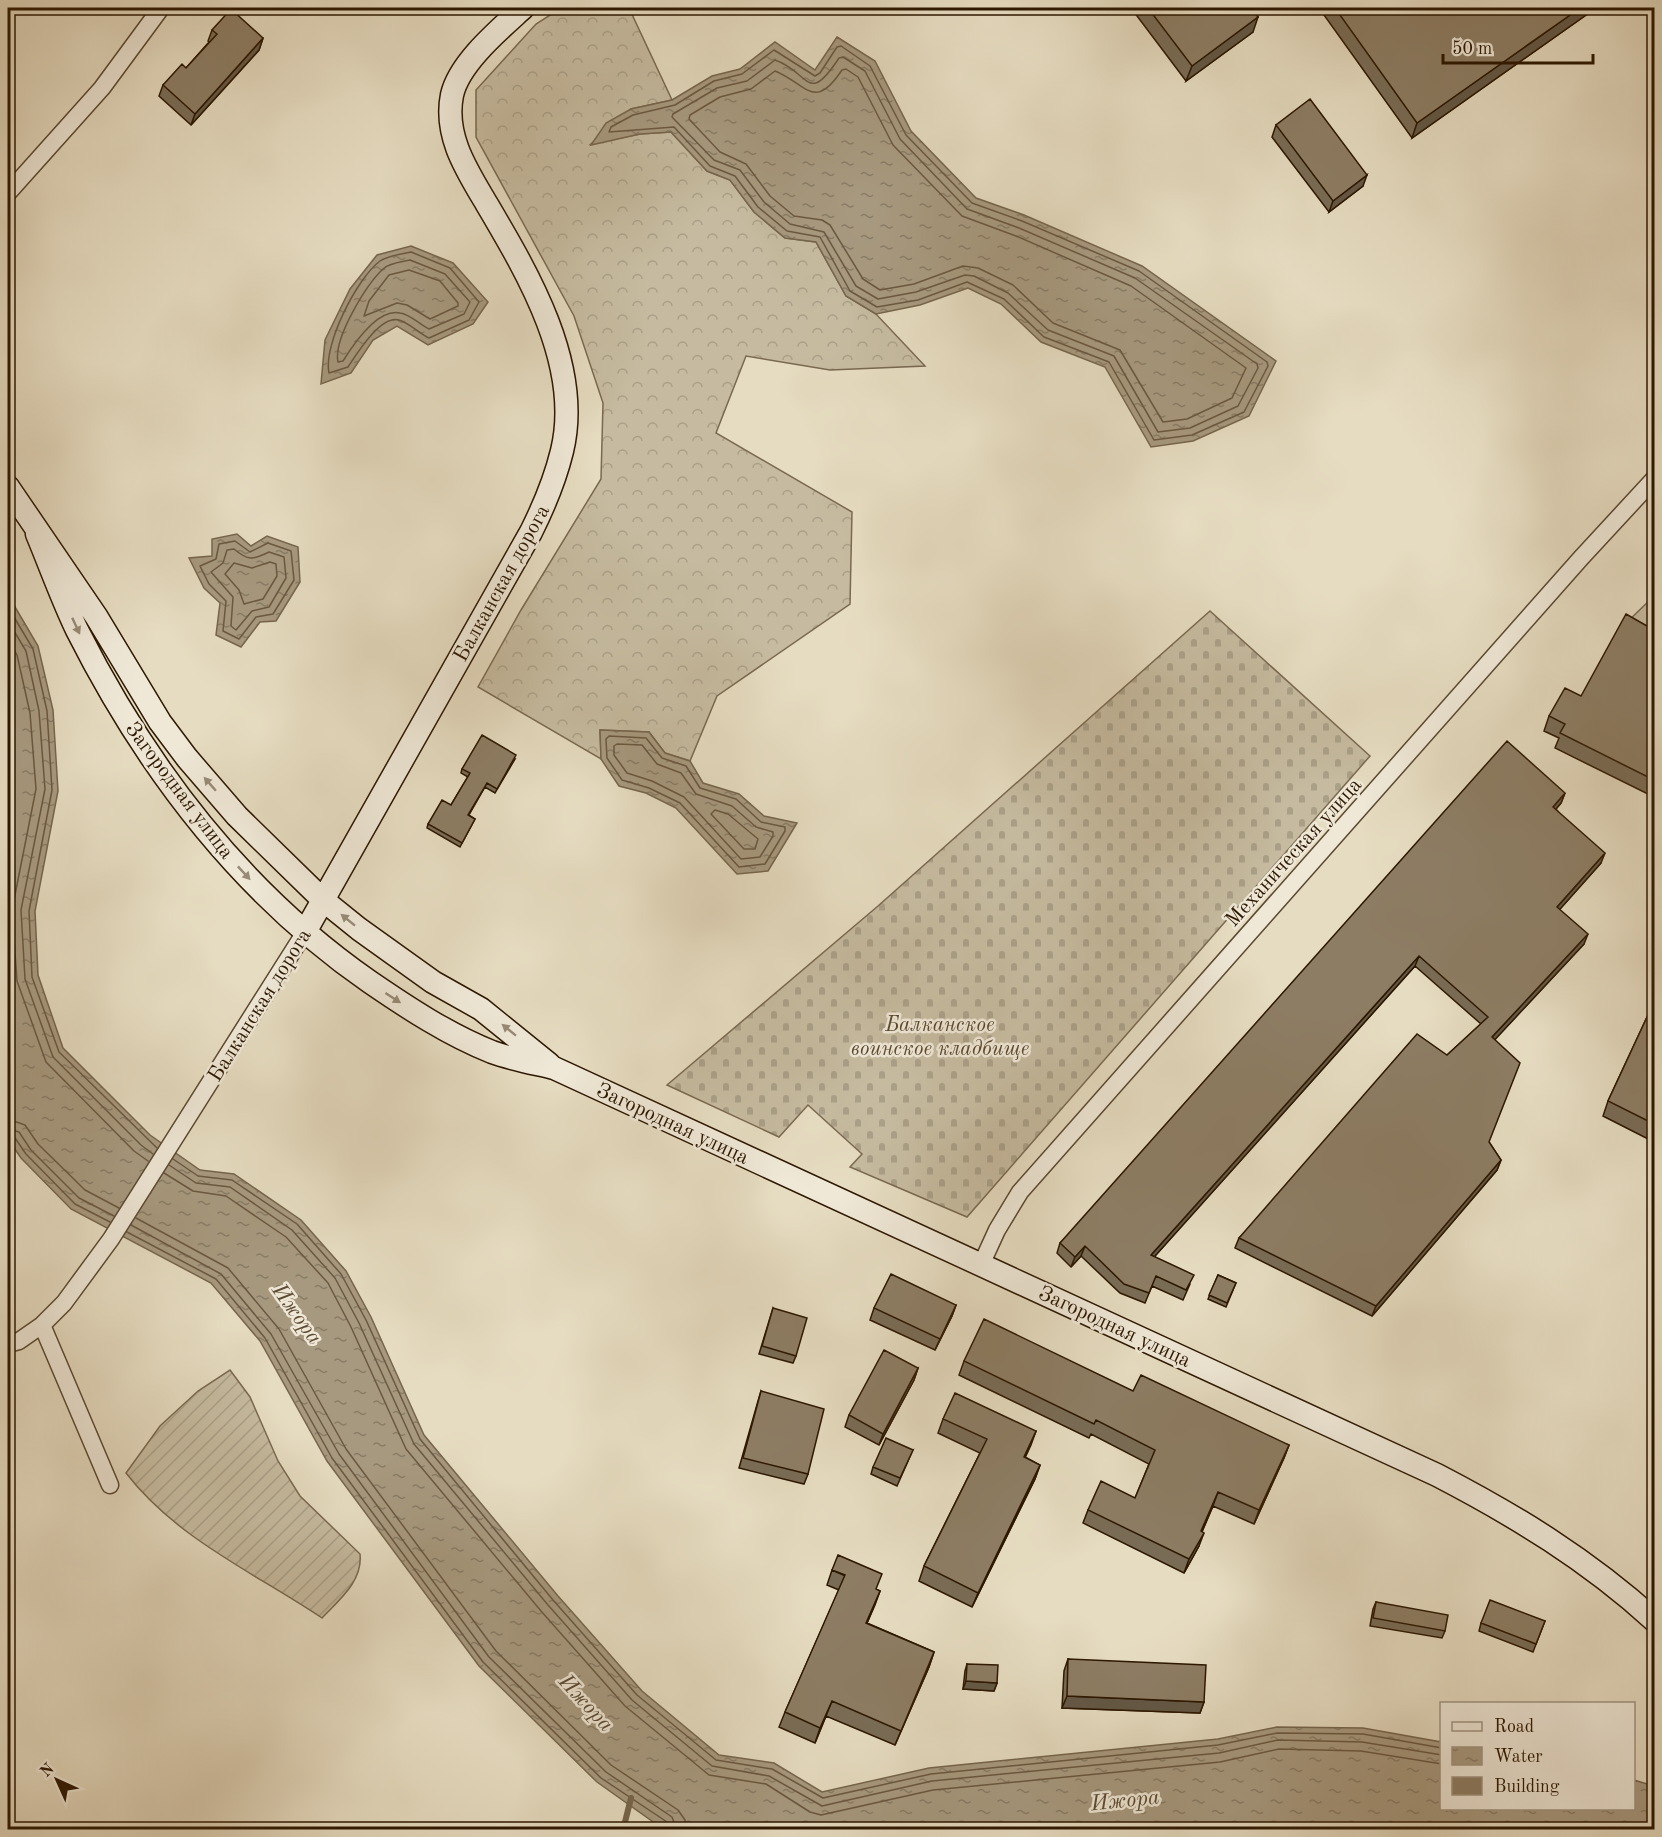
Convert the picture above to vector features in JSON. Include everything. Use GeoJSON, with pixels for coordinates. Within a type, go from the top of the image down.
{"type":"FeatureCollection","features":[{"type":"Feature","properties":{"kind":"main road","name":"Балканская дорога"},"geometry":{"type":"LineString","coordinates":[[305,932],[531,532],[549,496],[563,449],[566,406],[561,369],[552,331],[519,260],[462,161],[452,129],[452,94],[468,64],[523,8]]}},
{"type":"Feature","properties":{"kind":"main road","name":"Загородная улица"},"geometry":{"type":"LineString","coordinates":[[8,487],[37,534],[96,616],[160,722],[187,758],[237,816],[323,900],[397,958],[481,1009],[554,1068]]}},
{"type":"Feature","properties":{"kind":"main road","name":"Загородная улица"},"geometry":{"type":"LineString","coordinates":[[37,534],[77,629],[129,723],[159,769],[215,842],[305,932],[393,998],[453,1033],[493,1052],[554,1068],[1380,1448],[1491,1503],[1592,1568],[1654,1620]]}},
{"type":"Feature","properties":{"kind":"street"},"geometry":{"type":"LineString","coordinates":[[8,193],[102,88],[161,8]]}},
{"type":"Feature","properties":{"kind":"street","name":"Механическая улица"},"geometry":{"type":"LineString","coordinates":[[981,1265],[997,1230],[1020,1192],[1581,558],[1654,479]]}},
{"type":"Feature","properties":{"kind":"street","name":"Балканская дорога"},"geometry":{"type":"LineString","coordinates":[[8,1344],[19,1341],[42,1325],[64,1303],[111,1239],[305,932]]}},
{"type":"Feature","properties":{"kind":"street"},"geometry":{"type":"LineString","coordinates":[[42,1325],[110,1485]]}},
{"type":"Feature","properties":{"kind":"green space"},"geometry":{"type":"Polygon","coordinates":[[[561,8],[629,8],[672,100],[631,109],[591,144],[640,134],[671,132],[707,171],[730,180],[754,212],[785,238],[816,242],[846,296],[876,314],[925,366],[830,370],[746,356],[716,433],[852,512],[850,604],[717,696],[690,761],[665,753],[649,732],[600,730],[601,759],[478,687],[521,610],[601,479],[603,403],[574,316],[476,137],[476,90],[536,24],[561,8]]]}},
{"type":"Feature","properties":{"kind":"green space"},"geometry":{"type":"Polygon","coordinates":[[[1654,596],[1654,613],[1650,617],[1654,622],[1654,645],[1621,628],[1654,596]]]}},
{"type":"Feature","properties":{"kind":"green space","name":"Балканское воинское кладбище"},"geometry":{"type":"Polygon","coordinates":[[[1210,611],[1370,756],[967,1217],[850,1167],[862,1154],[808,1105],[779,1137],[667,1085],[878,906],[1210,611]]]}},
{"type":"Feature","properties":{"kind":"green space"},"geometry":{"type":"Polygon","coordinates":[[[230,1370],[250,1397],[278,1461],[300,1496],[360,1554],[358,1573],[354,1581],[322,1618],[193,1536],[146,1496],[126,1473],[160,1426],[198,1391],[230,1370]]]}},
{"type":"Feature","properties":{"kind":"water"},"geometry":{"type":"Polygon","coordinates":[[[837,37],[875,61],[911,131],[976,198],[1024,215],[1142,266],[1276,361],[1249,416],[1193,441],[1151,447],[1105,367],[1041,342],[1001,304],[968,288],[920,305],[876,314],[846,296],[816,242],[785,238],[754,212],[730,180],[707,171],[671,132],[640,134],[591,145],[606,123],[631,109],[672,100],[712,76],[740,69],[775,42],[815,70],[837,37]]]}},
{"type":"Feature","properties":{"kind":"water"},"geometry":{"type":"Polygon","coordinates":[[[411,246],[453,263],[488,302],[473,324],[428,345],[397,326],[373,340],[351,373],[321,384],[325,340],[350,289],[377,255],[411,246]]]}},
{"type":"Feature","properties":{"kind":"water"},"geometry":{"type":"Polygon","coordinates":[[[237,534],[251,546],[267,536],[298,547],[300,582],[276,621],[260,622],[241,647],[216,635],[220,603],[204,588],[189,558],[212,556],[212,539],[237,534]]]}},
{"type":"Feature","properties":{"kind":"water","name":"Ижора"},"geometry":{"type":"Polygon","coordinates":[[[8,595],[38,646],[53,710],[58,791],[35,911],[38,975],[63,1048],[150,1135],[200,1170],[234,1174],[301,1220],[346,1271],[371,1317],[424,1435],[558,1596],[642,1691],[719,1755],[774,1763],[822,1792],[929,1768],[1218,1739],[1277,1727],[1363,1728],[1440,1742],[1440,1810],[1635,1810],[1635,1780],[1654,1786],[1654,1829],[680,1829],[659,1826],[597,1782],[479,1666],[327,1461],[260,1341],[211,1283],[71,1209],[21,1158],[8,1139],[8,595]]]}},
{"type":"Feature","properties":{"kind":"water"},"geometry":{"type":"Polygon","coordinates":[[[600,730],[649,732],[665,753],[690,761],[703,783],[739,794],[764,816],[797,823],[768,871],[737,874],[676,808],[646,793],[619,786],[601,759],[600,730]]]}},
{"type":"Feature","properties":{"kind":"building"},"geometry":{"type":"Polygon","coordinates":[[[1148,8],[1251,8],[1258,17],[1192,66],[1148,8]]]}},
{"type":"Feature","properties":{"kind":"building"},"geometry":{"type":"Polygon","coordinates":[[[1335,8],[1580,8],[1417,123],[1335,8]]]}},
{"type":"Feature","properties":{"kind":"building"},"geometry":{"type":"Polygon","coordinates":[[[231,9],[263,38],[195,114],[163,85],[182,64],[186,68],[217,34],[212,30],[231,9]]]}},
{"type":"Feature","properties":{"kind":"building"},"geometry":{"type":"Polygon","coordinates":[[[1310,99],[1367,175],[1333,201],[1276,125],[1310,99]]]}},
{"type":"Feature","properties":{"kind":"building"},"geometry":{"type":"Polygon","coordinates":[[[1626,614],[1654,630],[1654,725],[1651,731],[1654,733],[1654,780],[1560,733],[1565,724],[1549,716],[1565,688],[1581,696],[1626,614]]]}},
{"type":"Feature","properties":{"kind":"building"},"geometry":{"type":"Polygon","coordinates":[[[482,735],[516,755],[497,789],[487,783],[468,815],[475,819],[462,843],[428,824],[442,800],[451,805],[470,773],[462,769],[482,735]]]}},
{"type":"Feature","properties":{"kind":"building"},"geometry":{"type":"Polygon","coordinates":[[[1507,741],[1565,793],[1553,807],[1605,853],[1557,907],[1588,934],[1492,1037],[1520,1063],[1489,1142],[1501,1160],[1376,1306],[1239,1238],[1417,1034],[1447,1055],[1488,1017],[1419,956],[1151,1255],[1194,1275],[1186,1290],[1156,1276],[1149,1293],[1124,1284],[1085,1246],[1075,1257],[1060,1243],[1507,741]]]}},
{"type":"Feature","properties":{"kind":"building"},"geometry":{"type":"Polygon","coordinates":[[[1654,1002],[1654,1124],[1608,1101],[1654,1002]]]}},
{"type":"Feature","properties":{"kind":"building"},"geometry":{"type":"Polygon","coordinates":[[[891,1274],[956,1305],[940,1339],[874,1308],[891,1274]]]}},
{"type":"Feature","properties":{"kind":"building"},"geometry":{"type":"Polygon","coordinates":[[[1218,1275],[1236,1283],[1227,1303],[1209,1295],[1218,1275]]]}},
{"type":"Feature","properties":{"kind":"building"},"geometry":{"type":"Polygon","coordinates":[[[773,1308],[807,1318],[796,1356],[762,1346],[773,1308]]]}},
{"type":"Feature","properties":{"kind":"building"},"geometry":{"type":"Polygon","coordinates":[[[984,1319],[1133,1391],[1141,1375],[1289,1445],[1259,1510],[1218,1492],[1201,1531],[1204,1533],[1189,1559],[1088,1510],[1101,1481],[1135,1498],[1155,1450],[1096,1420],[1094,1424],[964,1361],[984,1319]]]}},
{"type":"Feature","properties":{"kind":"building"},"geometry":{"type":"Polygon","coordinates":[[[884,1350],[918,1368],[883,1434],[849,1415],[884,1350]]]}},
{"type":"Feature","properties":{"kind":"building"},"geometry":{"type":"Polygon","coordinates":[[[761,1391],[824,1409],[808,1474],[743,1458],[761,1391]]]}},
{"type":"Feature","properties":{"kind":"building"},"geometry":{"type":"Polygon","coordinates":[[[955,1393],[1036,1431],[1024,1457],[1040,1465],[978,1593],[924,1566],[987,1439],[943,1419],[955,1393]]]}},
{"type":"Feature","properties":{"kind":"building"},"geometry":{"type":"Polygon","coordinates":[[[886,1438],[913,1450],[900,1478],[873,1467],[886,1438]]]}},
{"type":"Feature","properties":{"kind":"building"},"geometry":{"type":"Polygon","coordinates":[[[838,1555],[882,1574],[876,1589],[880,1591],[866,1623],[934,1652],[901,1731],[832,1701],[820,1728],[785,1712],[845,1575],[832,1570],[838,1555]]]}},
{"type":"Feature","properties":{"kind":"building"},"geometry":{"type":"Polygon","coordinates":[[[1490,1600],[1545,1621],[1536,1644],[1481,1623],[1490,1600]]]}},
{"type":"Feature","properties":{"kind":"building"},"geometry":{"type":"Polygon","coordinates":[[[1376,1602],[1448,1615],[1445,1631],[1373,1618],[1376,1602]]]}},
{"type":"Feature","properties":{"kind":"building"},"geometry":{"type":"Polygon","coordinates":[[[1068,1659],[1206,1665],[1204,1702],[1067,1696],[1068,1659]]]}},
{"type":"Feature","properties":{"kind":"building"},"geometry":{"type":"Polygon","coordinates":[[[967,1664],[998,1665],[997,1683],[966,1681],[967,1664]]]}},
{"type":"Feature","properties":{"kind":"waterway"},"geometry":{"type":"LineString","coordinates":[[623,1830],[631,1798]]}}]}
